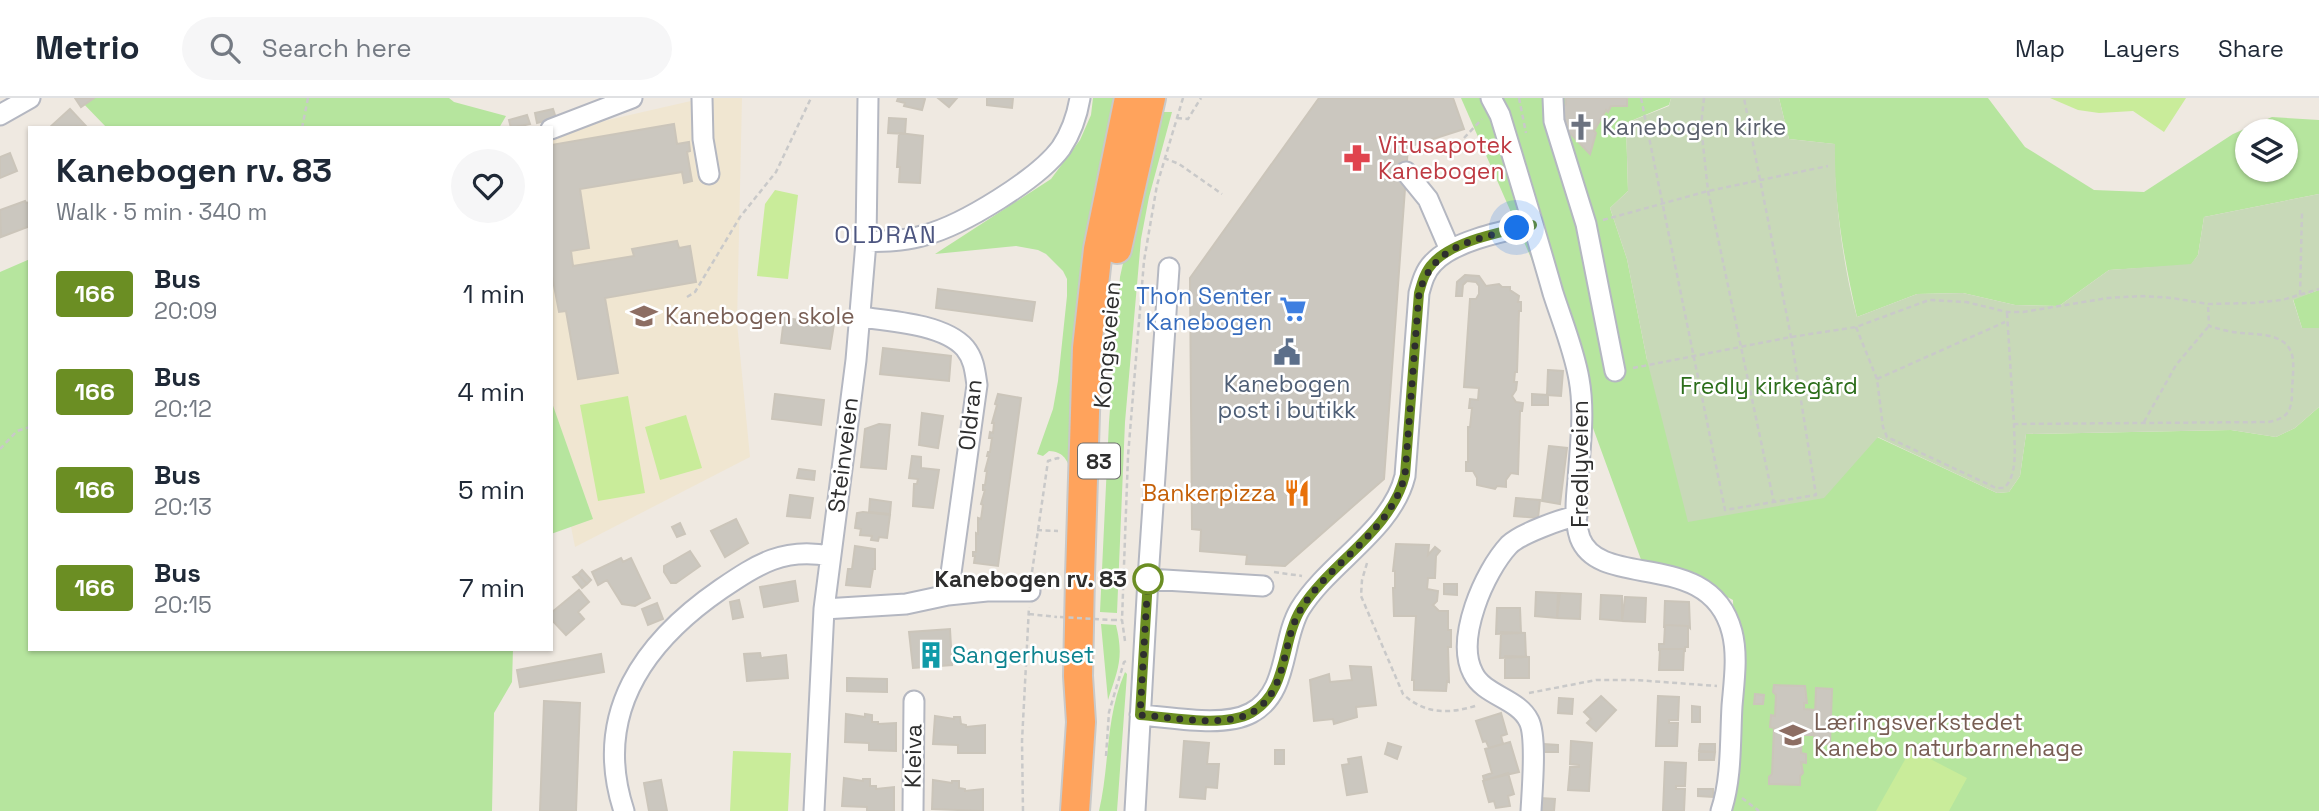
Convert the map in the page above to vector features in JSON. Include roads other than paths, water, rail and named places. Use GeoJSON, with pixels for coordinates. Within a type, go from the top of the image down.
{"type":"FeatureCollection","features":[{"type":"Feature","properties":{"kind":"highway","name":"Kongsveien"},"geometry":{"type":"LineString","coordinates":[[1075,811],[1080,722],[1078,676],[1087,348],[1098,249],[1129,98]]}},
{"type":"Feature","properties":{"kind":"highway","name":"Kongsveien"},"geometry":{"type":"LineString","coordinates":[[1080,722],[1088,678],[1104,368],[1112,276],[1151,98]]}},
{"type":"Feature","properties":{"kind":"street"},"geometry":{"type":"LineString","coordinates":[[0,116],[30,98]]}},
{"type":"Feature","properties":{"kind":"street"},"geometry":{"type":"LineString","coordinates":[[553,128],[632,98]]}},
{"type":"Feature","properties":{"kind":"street"},"geometry":{"type":"LineString","coordinates":[[702,98],[703,139],[709,174]]}},
{"type":"Feature","properties":{"kind":"street","name":"Steinveien"},"geometry":{"type":"LineString","coordinates":[[814,811],[824,609],[860,317],[866,242],[868,98]]}},
{"type":"Feature","properties":{"kind":"street"},"geometry":{"type":"LineString","coordinates":[[866,242],[905,240],[928,235],[975,213],[1016,187],[1040,169],[1063,145],[1074,122],[1080,98]]}},
{"type":"Feature","properties":{"kind":"street"},"geometry":{"type":"LineString","coordinates":[[1553,98],[1554,121],[1586,224],[1624,370]]}},
{"type":"Feature","properties":{"kind":"street","name":"Fredlyveien"},"geometry":{"type":"LineString","coordinates":[[1493,107],[1579,378],[1581,430],[1577,516],[1580,538],[1590,554],[1605,562],[1675,577],[1702,588],[1716,600],[1725,613],[1732,633],[1733,688],[1727,789],[1721,811]]}},
{"type":"Feature","properties":{"kind":"street"},"geometry":{"type":"LineString","coordinates":[[1406,172],[1428,199],[1450,250]]}},
{"type":"Feature","properties":{"kind":"street"},"geometry":{"type":"LineString","coordinates":[[1140,715],[1231,720],[1252,712],[1272,694],[1298,613],[1400,494],[1405,475],[1419,293],[1424,276],[1432,263],[1450,250],[1495,234],[1532,225]]}},
{"type":"Feature","properties":{"kind":"street"},"geometry":{"type":"LineString","coordinates":[[1135,811],[1169,268]]}},
{"type":"Feature","properties":{"kind":"street","name":"Oldran"},"geometry":{"type":"LineString","coordinates":[[860,317],[944,332],[965,348],[975,365],[976,385],[948,595]]}},
{"type":"Feature","properties":{"kind":"street"},"geometry":{"type":"LineString","coordinates":[[1531,811],[1533,736],[1530,722],[1522,711],[1488,690],[1474,677],[1468,663],[1466,643],[1471,620],[1483,589],[1494,565],[1510,543],[1559,520],[1577,516]]}},
{"type":"Feature","properties":{"kind":"street"},"geometry":{"type":"LineString","coordinates":[[624,811],[616,785],[615,732],[629,687],[644,661],[669,630],[693,608],[740,576],[767,562],[789,554],[813,553],[830,556]]}},
{"type":"Feature","properties":{"kind":"street"},"geometry":{"type":"LineString","coordinates":[[1148,579],[1263,586]]}},
{"type":"Feature","properties":{"kind":"street"},"geometry":{"type":"LineString","coordinates":[[824,609],[906,604],[948,595],[987,591],[1030,591]]}},
{"type":"Feature","properties":{"kind":"street","name":"Kleiva"},"geometry":{"type":"LineString","coordinates":[[913,811],[914,701]]}},
{"type":"Feature","properties":{"kind":"place","name":"Kanebogen kirke"},"geometry":{"type":"Point","coordinates":[1581,127]}},
{"type":"Feature","properties":{"kind":"place","name":"Vitusapotek Kanebogen"},"geometry":{"type":"Point","coordinates":[1357,158]}},
{"type":"Feature","properties":{"kind":"place","name":"Thon Senter Kanebogen"},"geometry":{"type":"Point","coordinates":[1293,309]}},
{"type":"Feature","properties":{"kind":"place","name":"Kanebogen skole"},"geometry":{"type":"Point","coordinates":[644,316]}},
{"type":"Feature","properties":{"kind":"place","name":"Kanebogen post i butikk"},"geometry":{"type":"Point","coordinates":[1287,352]}},
{"type":"Feature","properties":{"kind":"place","name":"Bankerpizza"},"geometry":{"type":"Point","coordinates":[1297,493]}},
{"type":"Feature","properties":{"kind":"place","name":"Kanebogen rv. 83"},"geometry":{"type":"Point","coordinates":[1148,579]}},
{"type":"Feature","properties":{"kind":"place","name":"Sangerhuset"},"geometry":{"type":"Point","coordinates":[931,655]}},
{"type":"Feature","properties":{"kind":"place","name":"Læringsverkstedet Kanebo naturbarnehage"},"geometry":{"type":"Point","coordinates":[1793,735]}},
{"type":"Feature","properties":{"kind":"district","name":"OLDRAN"},"geometry":{"type":"Point","coordinates":[886,234]}},
{"type":"Feature","properties":{"kind":"park label","name":"Fredly kirkegård"},"geometry":{"type":"Point","coordinates":[1769,386]}}]}
